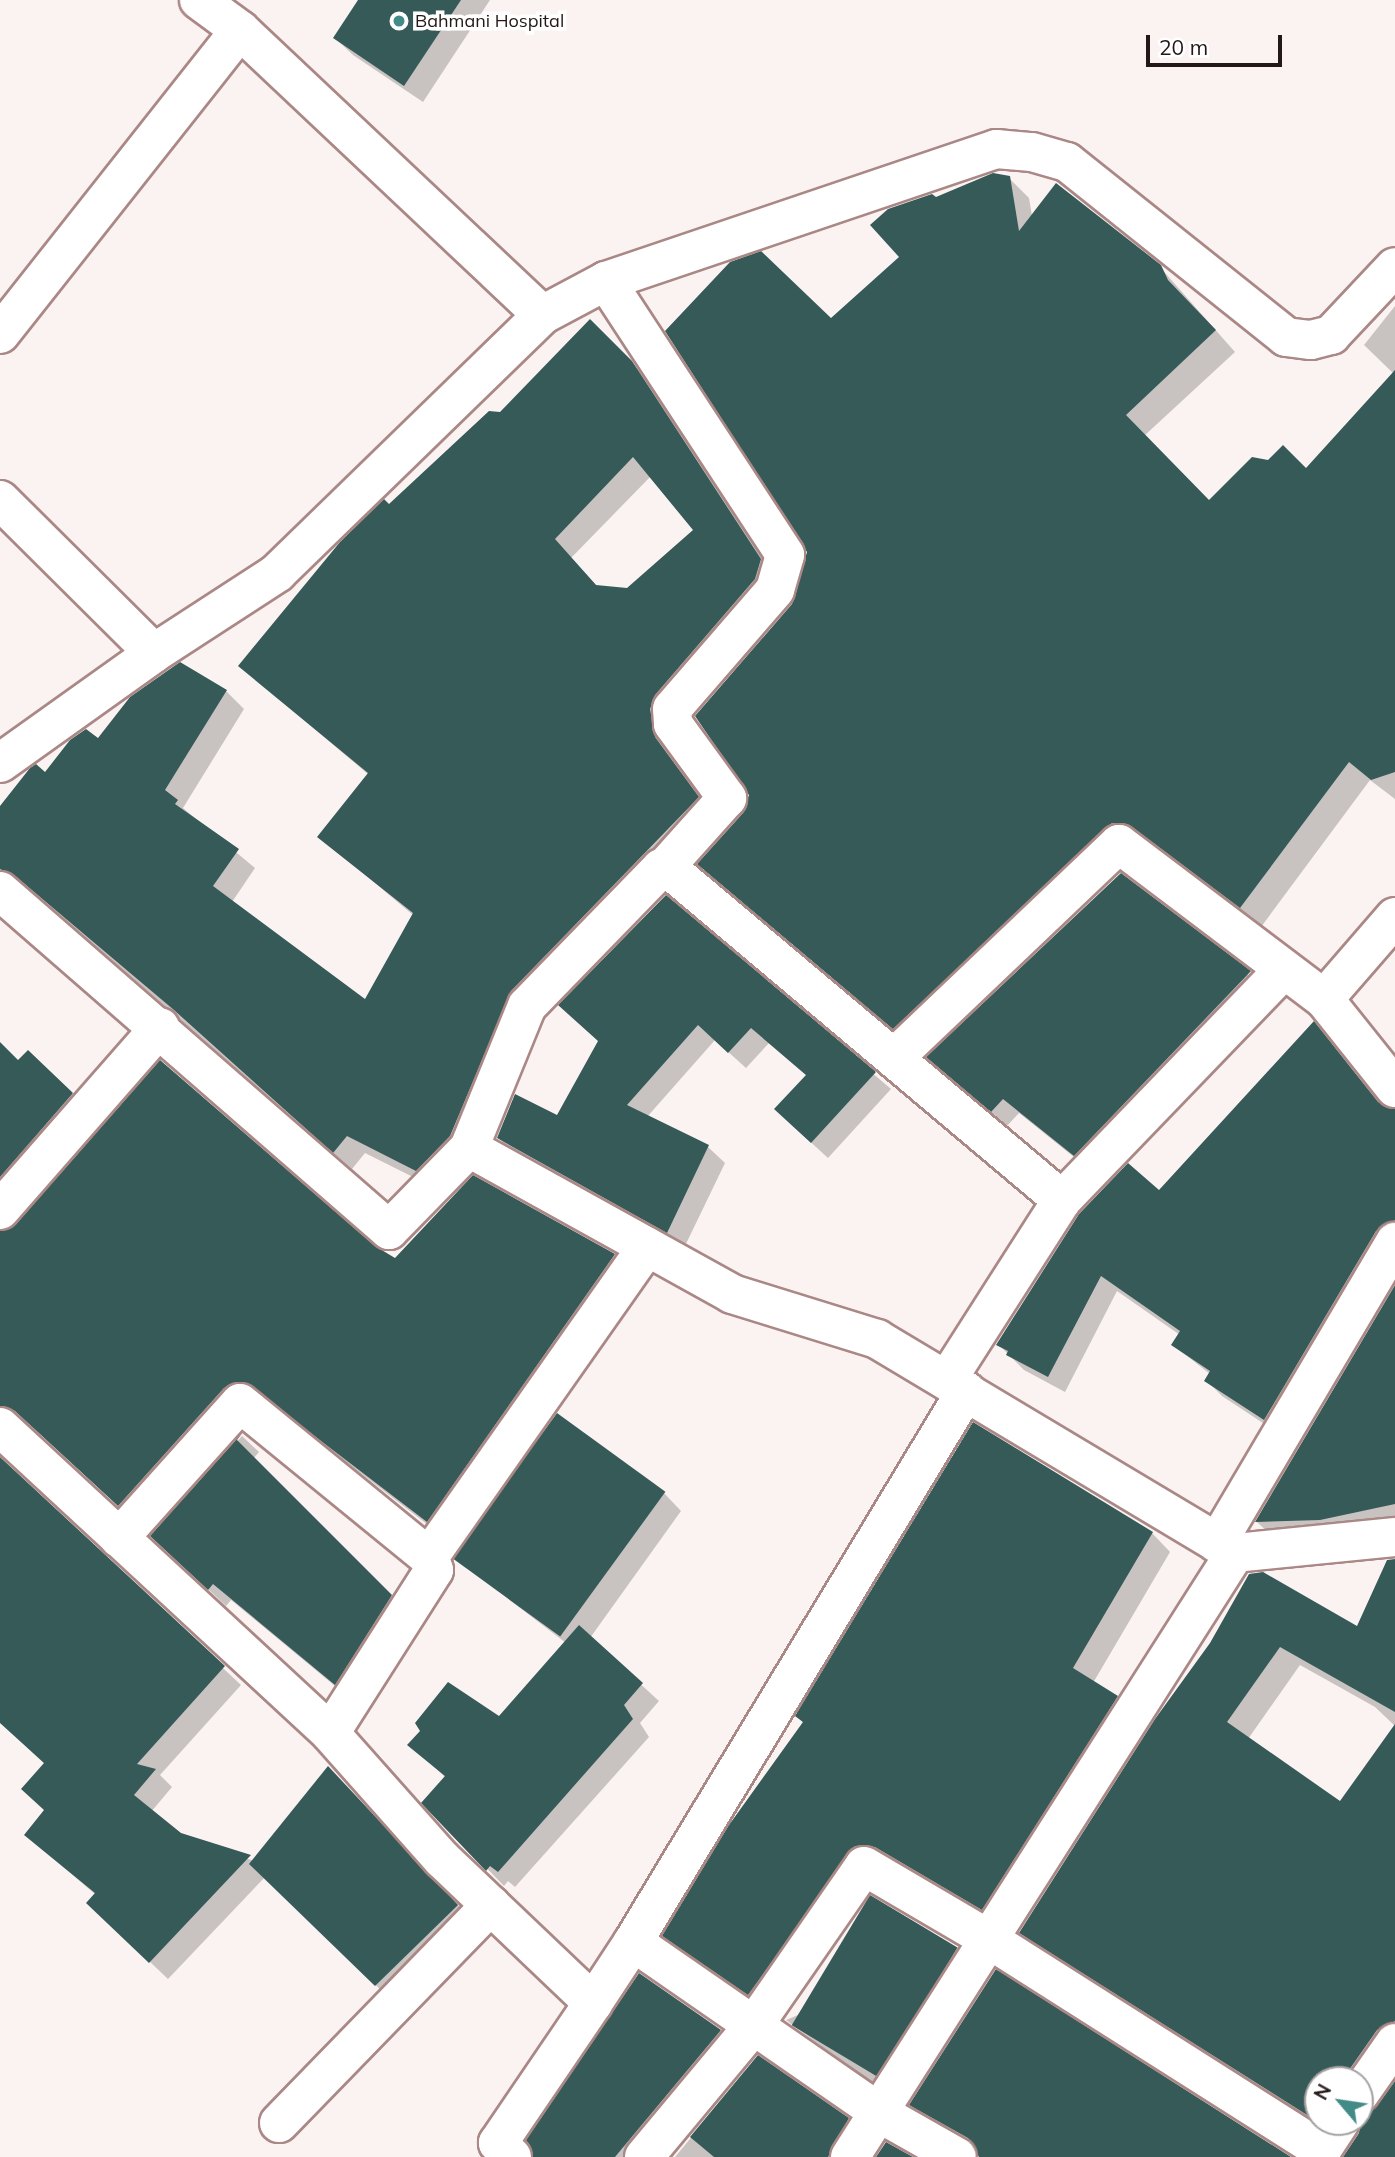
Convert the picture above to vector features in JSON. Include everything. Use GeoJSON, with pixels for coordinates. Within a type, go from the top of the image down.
{"type":"FeatureCollection","features":[{"type":"Feature","properties":{"kind":"street"},"geometry":{"type":"LineString","coordinates":[[199,0],[240,30],[542,315]]}},
{"type":"Feature","properties":{"kind":"street"},"geometry":{"type":"LineString","coordinates":[[0,334],[240,30]]}},
{"type":"Feature","properties":{"kind":"street"},"geometry":{"type":"LineString","coordinates":[[0,763],[154,653],[277,573],[542,315],[606,281],[996,149],[1032,152],[1066,162],[1286,337],[1311,340],[1331,335],[1395,267]]}},
{"type":"Feature","properties":{"kind":"street"},"geometry":{"type":"LineString","coordinates":[[0,891],[160,1027],[389,1230],[469,1148],[527,1006],[664,867],[727,798],[673,724],[672,709],[775,590],[785,555],[606,281]]}},
{"type":"Feature","properties":{"kind":"street"},"geometry":{"type":"LineString","coordinates":[[0,500],[154,653]]}},
{"type":"Feature","properties":{"kind":"street"},"geometry":{"type":"LineString","coordinates":[[895,1057],[1119,844],[1324,999],[1395,1088]]}},
{"type":"Feature","properties":{"kind":"street"},"geometry":{"type":"LineString","coordinates":[[664,867],[895,1057],[1062,1200]]}},
{"type":"Feature","properties":{"kind":"street"},"geometry":{"type":"LineString","coordinates":[[1324,999],[1395,917]]}},
{"type":"Feature","properties":{"kind":"street"},"geometry":{"type":"LineString","coordinates":[[499,2152],[633,1942],[1062,1200],[1284,969]]}},
{"type":"Feature","properties":{"kind":"street"},"geometry":{"type":"LineString","coordinates":[[0,1210],[160,1027]]}},
{"type":"Feature","properties":{"kind":"street"},"geometry":{"type":"LineString","coordinates":[[469,1148],[732,1294],[877,1339],[1226,1548],[1395,1537]]}},
{"type":"Feature","properties":{"kind":"street"},"geometry":{"type":"LineString","coordinates":[[850,2157],[881,2113],[990,1940],[1226,1548],[1395,1242]]}},
{"type":"Feature","properties":{"kind":"street"},"geometry":{"type":"LineString","coordinates":[[429,1557],[647,1247]]}},
{"type":"Feature","properties":{"kind":"street"},"geometry":{"type":"LineString","coordinates":[[119,1538],[240,1403],[429,1557],[434,1570],[330,1733]]}},
{"type":"Feature","properties":{"kind":"street"},"geometry":{"type":"LineString","coordinates":[[0,1427],[330,1733],[442,1859],[593,2004]]}},
{"type":"Feature","properties":{"kind":"street"},"geometry":{"type":"LineString","coordinates":[[644,2157],[754,2025],[864,1866],[1326,2143]]}},
{"type":"Feature","properties":{"kind":"street"},"geometry":{"type":"LineString","coordinates":[[279,2123],[491,1905]]}},
{"type":"Feature","properties":{"kind":"street"},"geometry":{"type":"LineString","coordinates":[[633,1942],[881,2113],[957,2157]]}},
{"type":"Feature","properties":{"kind":"street"},"geometry":{"type":"LineString","coordinates":[[1374,2073],[1395,2043]]}},
{"type":"Feature","properties":{"kind":"building"},"geometry":{"type":"Polygon","coordinates":[[[358,0],[461,0],[404,86],[333,38],[358,0]]]}},
{"type":"Feature","properties":{"kind":"building"},"geometry":{"type":"Polygon","coordinates":[[[993,173],[1010,176],[1019,231],[1056,183],[1161,265],[1168,280],[1216,330],[1126,415],[1209,500],[1252,457],[1268,460],[1283,445],[1306,468],[1395,370],[1395,772],[1371,780],[1349,762],[1240,908],[1132,827],[1112,823],[893,1029],[697,864],[743,813],[749,795],[695,716],[792,604],[807,552],[665,331],[730,262],[761,251],[831,318],[899,257],[870,225],[888,209],[932,194],[936,197],[993,173]]]}},
{"type":"Feature","properties":{"kind":"building"},"geometry":{"type":"Polygon","coordinates":[[[590,319],[632,361],[761,559],[755,579],[655,695],[650,709],[655,737],[699,797],[511,991],[450,1136],[416,1171],[347,1136],[333,1153],[174,1010],[14,875],[0,869],[0,806],[30,768],[36,764],[45,772],[70,740],[86,729],[98,738],[130,697],[180,662],[227,690],[165,790],[178,800],[175,804],[239,849],[213,886],[365,999],[413,913],[317,837],[368,773],[238,666],[340,542],[384,499],[389,504],[489,411],[500,412],[590,319]],[[633,457],[555,539],[596,585],[627,588],[693,530],[633,457]]]}},
{"type":"Feature","properties":{"kind":"building"},"geometry":{"type":"Polygon","coordinates":[[[1121,873],[1251,971],[1074,1156],[1003,1099],[991,1112],[926,1057],[1121,873]]]}},
{"type":"Feature","properties":{"kind":"building"},"geometry":{"type":"Polygon","coordinates":[[[666,895],[876,1072],[811,1143],[774,1109],[806,1075],[751,1028],[728,1053],[698,1025],[627,1105],[709,1145],[667,1233],[497,1138],[515,1094],[557,1115],[598,1041],[558,1005],[666,895]]]}},
{"type":"Feature","properties":{"kind":"building"},"geometry":{"type":"Polygon","coordinates":[[[1314,1021],[1378,1102],[1395,1109],[1395,1220],[1376,1231],[1264,1420],[1204,1381],[1210,1371],[1171,1345],[1180,1331],[1101,1276],[1048,1377],[1006,1355],[1008,1351],[996,1345],[1079,1214],[1128,1163],[1159,1190],[1314,1021]]]}},
{"type":"Feature","properties":{"kind":"building"},"geometry":{"type":"Polygon","coordinates":[[[0,1042],[18,1060],[28,1050],[73,1093],[0,1177],[0,1042]]]}},
{"type":"Feature","properties":{"kind":"building"},"geometry":{"type":"Polygon","coordinates":[[[160,1060],[375,1246],[395,1258],[473,1175],[615,1254],[427,1522],[244,1382],[224,1388],[118,1506],[15,1411],[0,1406],[0,1231],[16,1224],[160,1060]]]}},
{"type":"Feature","properties":{"kind":"building"},"geometry":{"type":"Polygon","coordinates":[[[1395,1285],[1395,1504],[1320,1520],[1255,1522],[1395,1285]]]}},
{"type":"Feature","properties":{"kind":"building"},"geometry":{"type":"Polygon","coordinates":[[[557,1413],[665,1492],[560,1637],[452,1558],[557,1413]]]}},
{"type":"Feature","properties":{"kind":"building"},"geometry":{"type":"Polygon","coordinates":[[[973,1422],[1153,1532],[1073,1668],[1118,1696],[982,1910],[875,1847],[855,1846],[748,1995],[662,1936],[729,1825],[803,1722],[795,1716],[973,1422]]]}},
{"type":"Feature","properties":{"kind":"building"},"geometry":{"type":"Polygon","coordinates":[[[242,1433],[237,1440],[392,1595],[335,1685],[213,1584],[208,1590],[150,1536],[242,1433]]]}},
{"type":"Feature","properties":{"kind":"building"},"geometry":{"type":"Polygon","coordinates":[[[0,1457],[225,1666],[137,1764],[156,1769],[134,1795],[181,1833],[251,1855],[149,1963],[86,1903],[95,1893],[24,1835],[44,1810],[21,1789],[44,1763],[0,1723],[0,1457]]]}},
{"type":"Feature","properties":{"kind":"building"},"geometry":{"type":"Polygon","coordinates":[[[1395,1559],[1395,1712],[1280,1647],[1227,1722],[1340,1801],[1395,1724],[1395,2021],[1377,2030],[1352,2066],[1304,2066],[1304,2113],[1019,1933],[1155,1719],[1210,1643],[1249,1574],[1263,1572],[1357,1626],[1387,1560],[1395,1559]]]}},
{"type":"Feature","properties":{"kind":"building"},"geometry":{"type":"Polygon","coordinates":[[[579,1625],[643,1683],[624,1705],[633,1719],[498,1872],[490,1866],[486,1871],[421,1803],[445,1776],[407,1745],[420,1731],[415,1723],[448,1682],[499,1716],[579,1625]]]}},
{"type":"Feature","properties":{"kind":"building"},"geometry":{"type":"Polygon","coordinates":[[[328,1766],[458,1905],[375,1986],[249,1864],[328,1766]]]}},
{"type":"Feature","properties":{"kind":"building"},"geometry":{"type":"Polygon","coordinates":[[[870,1895],[957,1948],[879,2078],[792,2025],[870,1895]]]}},
{"type":"Feature","properties":{"kind":"building"},"geometry":{"type":"Polygon","coordinates":[[[996,1969],[1291,2157],[979,2157],[968,2138],[909,2105],[996,1969]]]}},
{"type":"Feature","properties":{"kind":"building"},"geometry":{"type":"Polygon","coordinates":[[[639,1973],[721,2030],[615,2157],[533,2157],[526,2140],[639,1973]]]}},
{"type":"Feature","properties":{"kind":"building"},"geometry":{"type":"Polygon","coordinates":[[[758,2055],[849,2118],[828,2157],[714,2157],[690,2137],[758,2055]]]}},
{"type":"Feature","properties":{"kind":"building"},"geometry":{"type":"Polygon","coordinates":[[[1395,2081],[1395,2157],[1343,2157],[1357,2136],[1374,2136],[1374,2108],[1395,2081]]]}},
{"type":"Feature","properties":{"kind":"building"},"geometry":{"type":"Polygon","coordinates":[[[886,2142],[913,2157],[876,2157],[886,2142]]]}},
{"type":"Feature","properties":{"kind":"place","name":"Bahmani Hospital"},"geometry":{"type":"Point","coordinates":[399,21]}}]}
